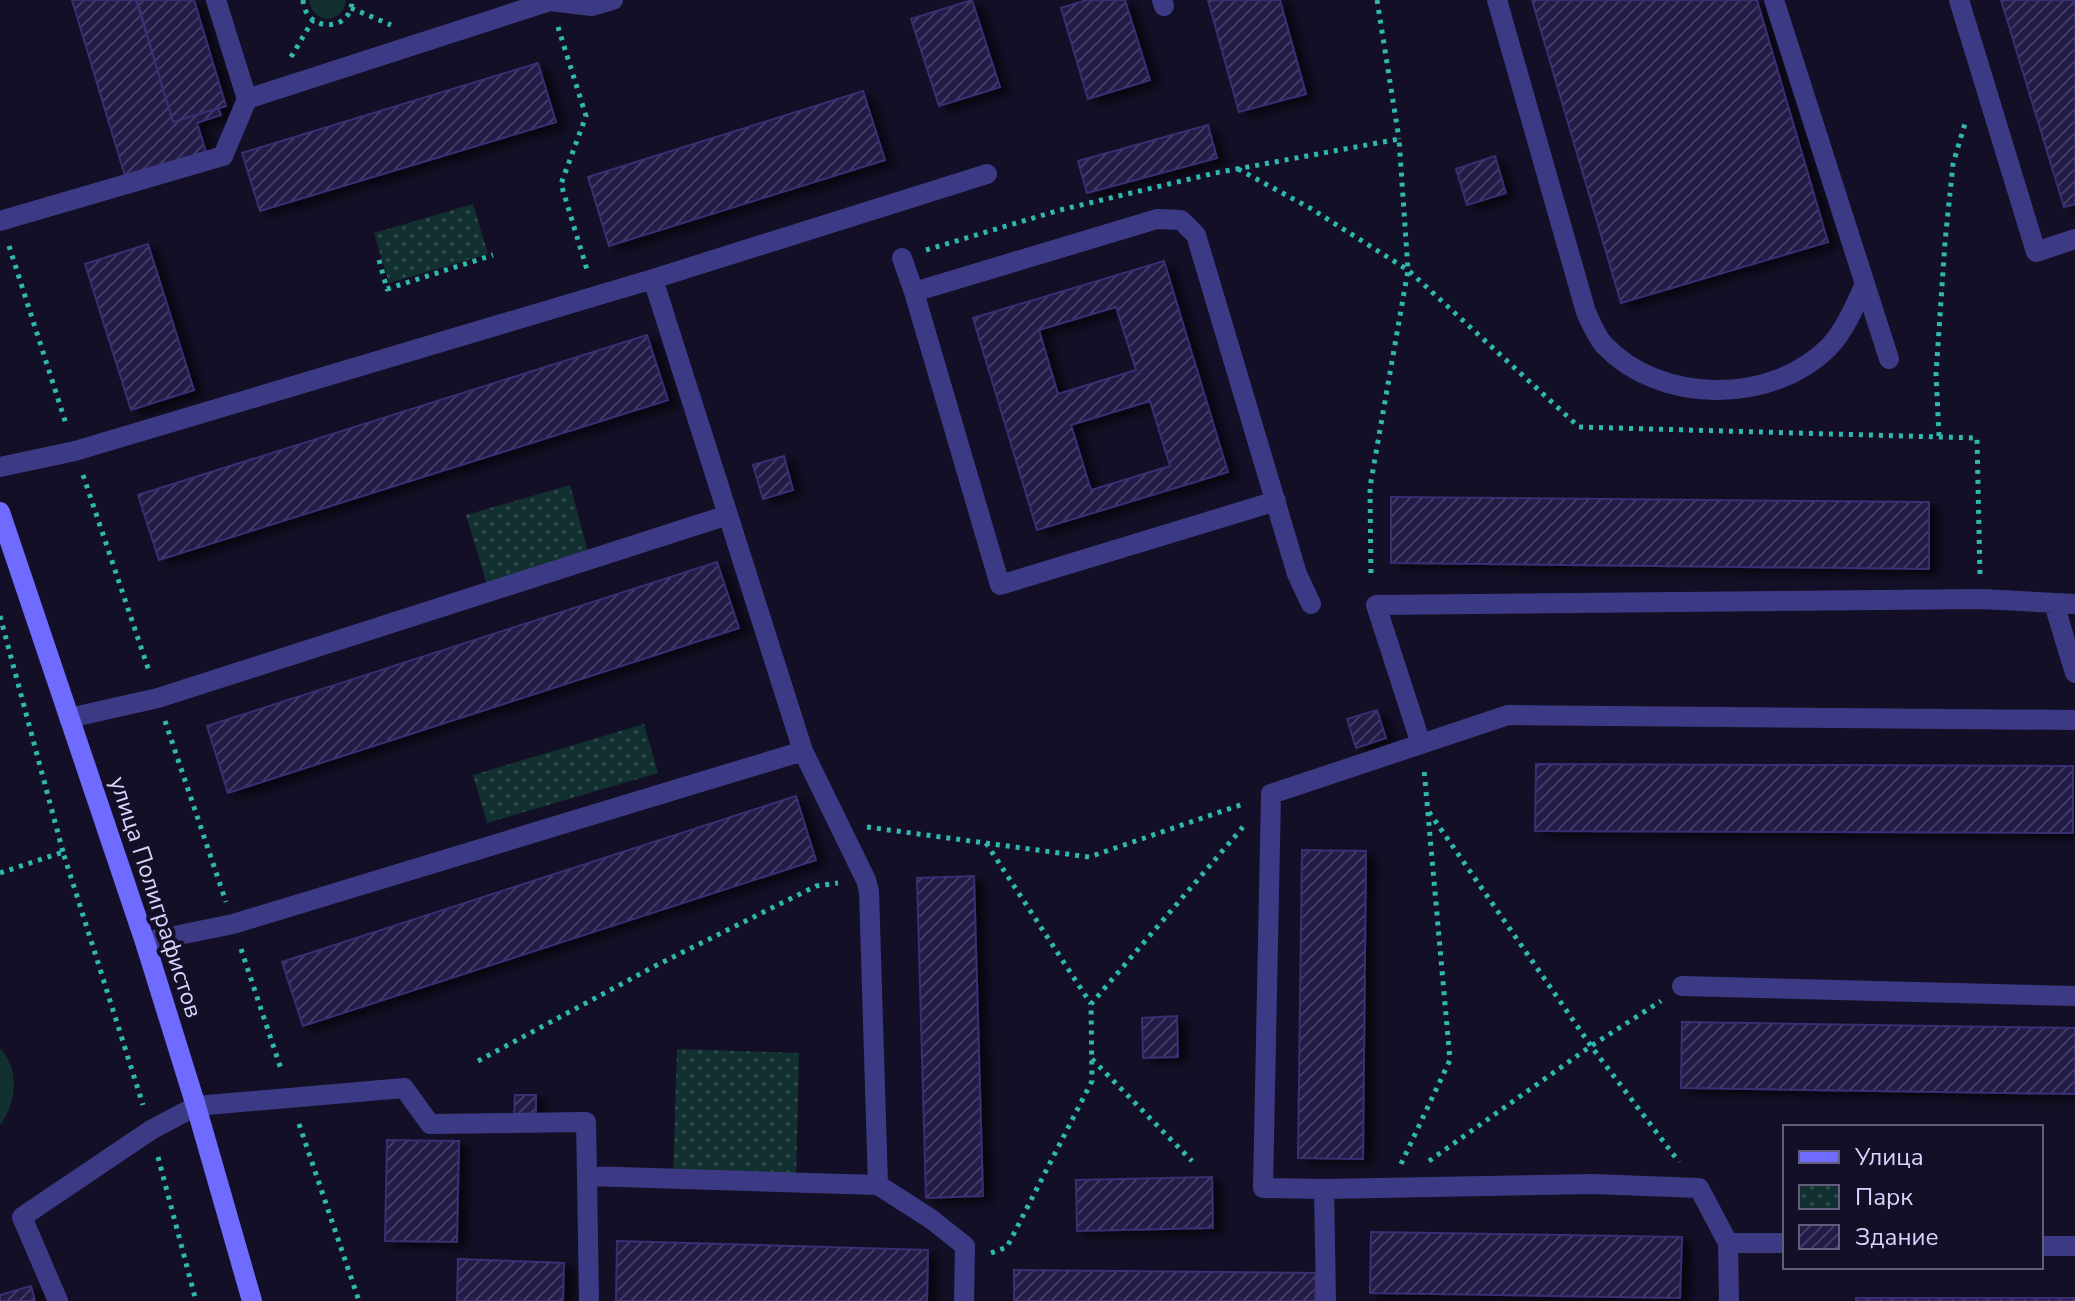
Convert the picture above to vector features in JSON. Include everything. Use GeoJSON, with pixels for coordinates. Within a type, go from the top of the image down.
{"type":"FeatureCollection","features":[{"type":"Feature","properties":{"kind":"street","name":"улица Полиграфистов"},"geometry":{"type":"LineString","coordinates":[[0,512],[145,942],[252,1301]]}},
{"type":"Feature","properties":{"kind":"lane"},"geometry":{"type":"LineString","coordinates":[[0,221],[223,156],[247,99],[216,0]]}},
{"type":"Feature","properties":{"kind":"lane"},"geometry":{"type":"LineString","coordinates":[[247,99],[550,1],[592,6],[613,0]]}},
{"type":"Feature","properties":{"kind":"lane"},"geometry":{"type":"LineString","coordinates":[[1497,0],[1586,312],[1602,344],[1629,365],[1669,385],[1715,391],[1755,386],[1794,371],[1827,348],[1849,320],[1865,284]]}},
{"type":"Feature","properties":{"kind":"lane"},"geometry":{"type":"LineString","coordinates":[[1774,0],[1889,359]]}},
{"type":"Feature","properties":{"kind":"lane"},"geometry":{"type":"LineString","coordinates":[[1959,0],[2036,252],[2075,239]]}},
{"type":"Feature","properties":{"kind":"lane"},"geometry":{"type":"LineString","coordinates":[[0,467],[75,451],[595,297],[987,174]]}},
{"type":"Feature","properties":{"kind":"lane"},"geometry":{"type":"LineString","coordinates":[[914,292],[1157,219],[1181,220],[1196,235],[1297,574],[1311,604]]}},
{"type":"Feature","properties":{"kind":"lane"},"geometry":{"type":"LineString","coordinates":[[902,258],[1000,585],[1276,501]]}},
{"type":"Feature","properties":{"kind":"lane"},"geometry":{"type":"LineString","coordinates":[[653,279],[803,751],[869,891],[878,1185]]}},
{"type":"Feature","properties":{"kind":"lane"},"geometry":{"type":"LineString","coordinates":[[69,718],[158,698],[728,515]]}},
{"type":"Feature","properties":{"kind":"lane"},"geometry":{"type":"LineString","coordinates":[[1421,744],[1376,605],[1965,599],[2075,604]]}},
{"type":"Feature","properties":{"kind":"lane"},"geometry":{"type":"LineString","coordinates":[[2054,604],[2075,673]]}},
{"type":"Feature","properties":{"kind":"lane"},"geometry":{"type":"LineString","coordinates":[[1729,1301],[1728,1243],[1699,1188],[1592,1184],[1263,1188],[1271,794],[1508,715],[2075,720]]}},
{"type":"Feature","properties":{"kind":"lane"},"geometry":{"type":"LineString","coordinates":[[145,942],[233,924],[803,751]]}},
{"type":"Feature","properties":{"kind":"lane"},"geometry":{"type":"LineString","coordinates":[[1682,986],[2075,996]]}},
{"type":"Feature","properties":{"kind":"lane"},"geometry":{"type":"LineString","coordinates":[[58,1301],[22,1217],[151,1130],[196,1106],[404,1088],[430,1124],[586,1122],[589,1301]]}},
{"type":"Feature","properties":{"kind":"lane"},"geometry":{"type":"LineString","coordinates":[[587,1176],[878,1185],[931,1219],[965,1246],[964,1301]]}},
{"type":"Feature","properties":{"kind":"lane"},"geometry":{"type":"LineString","coordinates":[[1324,1189],[1326,1301]]}},
{"type":"Feature","properties":{"kind":"lane"},"geometry":{"type":"LineString","coordinates":[[1728,1243],[1783,1243]]}},
{"type":"Feature","properties":{"kind":"lane"},"geometry":{"type":"LineString","coordinates":[[2043,1246],[2075,1246]]}},
{"type":"Feature","properties":{"kind":"path"},"geometry":{"type":"LineString","coordinates":[[303,0],[309,17],[318,24],[330,26],[340,23],[348,15],[354,0]]}},
{"type":"Feature","properties":{"kind":"path"},"geometry":{"type":"LineString","coordinates":[[1376,605],[1369,573],[1370,487],[1408,270],[1399,139],[1377,0]]}},
{"type":"Feature","properties":{"kind":"path"},"geometry":{"type":"LineString","coordinates":[[550,1],[586,116],[561,184],[595,297]]}},
{"type":"Feature","properties":{"kind":"path"},"geometry":{"type":"LineString","coordinates":[[1939,436],[1937,334],[1953,164],[1969,110],[1988,91]]}},
{"type":"Feature","properties":{"kind":"path"},"geometry":{"type":"LineString","coordinates":[[902,258],[1060,210],[1199,176],[1399,139]]}},
{"type":"Feature","properties":{"kind":"path"},"geometry":{"type":"LineString","coordinates":[[0,221],[359,1301]]}},
{"type":"Feature","properties":{"kind":"path"},"geometry":{"type":"LineString","coordinates":[[379,260],[387,289],[493,255]]}},
{"type":"Feature","properties":{"kind":"path"},"geometry":{"type":"LineString","coordinates":[[0,616],[63,852],[151,1130],[196,1301]]}},
{"type":"Feature","properties":{"kind":"path"},"geometry":{"type":"LineString","coordinates":[[1390,1188],[1450,1060],[1421,744]]}},
{"type":"Feature","properties":{"kind":"path"},"geometry":{"type":"LineString","coordinates":[[838,823],[1089,857],[1271,794]]}},
{"type":"Feature","properties":{"kind":"path"},"geometry":{"type":"LineString","coordinates":[[1091,1004],[1271,794]]}},
{"type":"Feature","properties":{"kind":"path"},"geometry":{"type":"LineString","coordinates":[[1427,810],[1591,1046],[1699,1188]]}},
{"type":"Feature","properties":{"kind":"path"},"geometry":{"type":"LineString","coordinates":[[965,1263],[1007,1247],[1092,1081],[1091,1004],[986,843]]}},
{"type":"Feature","properties":{"kind":"path"},"geometry":{"type":"LineString","coordinates":[[0,873],[63,852]]}},
{"type":"Feature","properties":{"kind":"path"},"geometry":{"type":"LineString","coordinates":[[478,1061],[655,966],[816,886],[866,880]]}},
{"type":"Feature","properties":{"kind":"path"},"geometry":{"type":"LineString","coordinates":[[1428,1161],[1682,986]]}},
{"type":"Feature","properties":{"kind":"path"},"geometry":{"type":"LineString","coordinates":[[1091,1058],[1192,1161]]}},
{"type":"Feature","properties":{"kind":"green space"},"geometry":{"type":"Polygon","coordinates":[[[309,0],[346,0],[340,14],[328,19],[316,14],[309,0]]]}},
{"type":"Feature","properties":{"kind":"green space"},"geometry":{"type":"Polygon","coordinates":[[[473,204],[488,254],[389,283],[374,233],[473,204]]]}},
{"type":"Feature","properties":{"kind":"green space"},"geometry":{"type":"Polygon","coordinates":[[[570,485],[590,559],[489,591],[466,515],[570,485]]]}},
{"type":"Feature","properties":{"kind":"green space"},"geometry":{"type":"Polygon","coordinates":[[[644,724],[658,773],[487,823],[473,775],[644,724]]]}},
{"type":"Feature","properties":{"kind":"green space"},"geometry":{"type":"Polygon","coordinates":[[[0,1048],[11,1066],[14,1086],[10,1106],[0,1125],[0,1048]]]}},
{"type":"Feature","properties":{"kind":"green space"},"geometry":{"type":"Polygon","coordinates":[[[677,1049],[799,1053],[796,1182],[673,1179],[677,1049]]]}},
{"type":"Feature","properties":{"kind":"building"},"geometry":{"type":"Polygon","coordinates":[[[72,0],[137,0],[173,122],[218,108],[221,115],[197,123],[206,152],[125,176],[72,0]]]}},
{"type":"Feature","properties":{"kind":"building"},"geometry":{"type":"Polygon","coordinates":[[[136,0],[194,0],[226,106],[173,122],[136,0]]]}},
{"type":"Feature","properties":{"kind":"building"},"geometry":{"type":"Polygon","coordinates":[[[972,0],[1000,87],[939,106],[911,19],[972,0]]]}},
{"type":"Feature","properties":{"kind":"building"},"geometry":{"type":"Polygon","coordinates":[[[1087,0],[1125,0],[1150,80],[1088,99],[1061,8],[1087,0]]]}},
{"type":"Feature","properties":{"kind":"building"},"geometry":{"type":"Polygon","coordinates":[[[1208,0],[1280,0],[1306,94],[1239,112],[1208,0]]]}},
{"type":"Feature","properties":{"kind":"building"},"geometry":{"type":"Polygon","coordinates":[[[1532,0],[1757,0],[1828,242],[1621,303],[1532,0]]]}},
{"type":"Feature","properties":{"kind":"building"},"geometry":{"type":"Polygon","coordinates":[[[2001,0],[2075,0],[2075,204],[2064,207],[2001,0]]]}},
{"type":"Feature","properties":{"kind":"building"},"geometry":{"type":"Polygon","coordinates":[[[538,63],[556,122],[260,211],[242,153],[538,63]]]}},
{"type":"Feature","properties":{"kind":"building"},"geometry":{"type":"Polygon","coordinates":[[[863,91],[885,160],[609,246],[588,177],[863,91]]]}},
{"type":"Feature","properties":{"kind":"building"},"geometry":{"type":"Polygon","coordinates":[[[1208,125],[1217,158],[1087,193],[1078,161],[1208,125]]]}},
{"type":"Feature","properties":{"kind":"building"},"geometry":{"type":"Polygon","coordinates":[[[1495,156],[1506,193],[1467,205],[1456,169],[1495,156]]]}},
{"type":"Feature","properties":{"kind":"building"},"geometry":{"type":"Polygon","coordinates":[[[148,244],[194,390],[131,410],[85,264],[148,244]]]}},
{"type":"Feature","properties":{"kind":"building"},"geometry":{"type":"Polygon","coordinates":[[[1164,261],[1228,472],[1037,530],[973,318],[1164,261]],[[1116,307],[1039,330],[1058,394],[1136,370],[1116,307]],[[1150,401],[1071,425],[1091,490],[1170,466],[1150,401]]]}},
{"type":"Feature","properties":{"kind":"building"},"geometry":{"type":"Polygon","coordinates":[[[647,335],[668,400],[159,560],[138,495],[647,335]]]}},
{"type":"Feature","properties":{"kind":"building"},"geometry":{"type":"Polygon","coordinates":[[[784,456],[793,490],[763,499],[753,465],[784,456]]]}},
{"type":"Feature","properties":{"kind":"building"},"geometry":{"type":"Polygon","coordinates":[[[1391,497],[1929,502],[1929,569],[1391,563],[1391,497]]]}},
{"type":"Feature","properties":{"kind":"building"},"geometry":{"type":"Polygon","coordinates":[[[717,562],[739,628],[228,793],[207,726],[717,562]]]}},
{"type":"Feature","properties":{"kind":"building"},"geometry":{"type":"Polygon","coordinates":[[[1377,710],[1386,738],[1356,748],[1347,719],[1377,710]]]}},
{"type":"Feature","properties":{"kind":"building"},"geometry":{"type":"Polygon","coordinates":[[[1536,764],[2073,766],[2073,833],[1535,831],[1536,764]]]}},
{"type":"Feature","properties":{"kind":"building"},"geometry":{"type":"Polygon","coordinates":[[[796,796],[816,860],[303,1026],[282,962],[796,796]]]}},
{"type":"Feature","properties":{"kind":"building"},"geometry":{"type":"Polygon","coordinates":[[[1302,850],[1366,851],[1363,1159],[1298,1158],[1302,850]]]}},
{"type":"Feature","properties":{"kind":"building"},"geometry":{"type":"Polygon","coordinates":[[[974,876],[983,1196],[926,1198],[917,878],[974,876]]]}},
{"type":"Feature","properties":{"kind":"building"},"geometry":{"type":"Polygon","coordinates":[[[1177,1016],[1178,1057],[1143,1058],[1142,1018],[1177,1016]]]}},
{"type":"Feature","properties":{"kind":"building"},"geometry":{"type":"Polygon","coordinates":[[[1682,1022],[2075,1028],[2075,1094],[1681,1088],[1682,1022]]]}},
{"type":"Feature","properties":{"kind":"building"},"geometry":{"type":"Polygon","coordinates":[[[515,1095],[536,1095],[536,1117],[514,1117],[515,1095]]]}},
{"type":"Feature","properties":{"kind":"building"},"geometry":{"type":"Polygon","coordinates":[[[387,1140],[459,1141],[457,1242],[385,1241],[387,1140]]]}},
{"type":"Feature","properties":{"kind":"building"},"geometry":{"type":"Polygon","coordinates":[[[1212,1177],[1213,1228],[1077,1231],[1076,1180],[1212,1177]]]}},
{"type":"Feature","properties":{"kind":"building"},"geometry":{"type":"Polygon","coordinates":[[[1371,1232],[1682,1237],[1680,1298],[1370,1293],[1371,1232]]]}},
{"type":"Feature","properties":{"kind":"building"},"geometry":{"type":"Polygon","coordinates":[[[617,1241],[928,1250],[927,1301],[616,1301],[617,1241]]]}},
{"type":"Feature","properties":{"kind":"building"},"geometry":{"type":"Polygon","coordinates":[[[458,1259],[564,1263],[563,1301],[457,1301],[458,1259]]]}},
{"type":"Feature","properties":{"kind":"building"},"geometry":{"type":"Polygon","coordinates":[[[1014,1270],[1316,1273],[1315,1301],[1014,1301],[1014,1270]]]}},
{"type":"Feature","properties":{"kind":"building"},"geometry":{"type":"Polygon","coordinates":[[[31,1286],[35,1301],[0,1301],[0,1295],[31,1286]]]}},
{"type":"Feature","properties":{"kind":"building"},"geometry":{"type":"Polygon","coordinates":[[[1856,1298],[2075,1298],[2075,1301],[1856,1301],[1856,1298]]]}}]}
